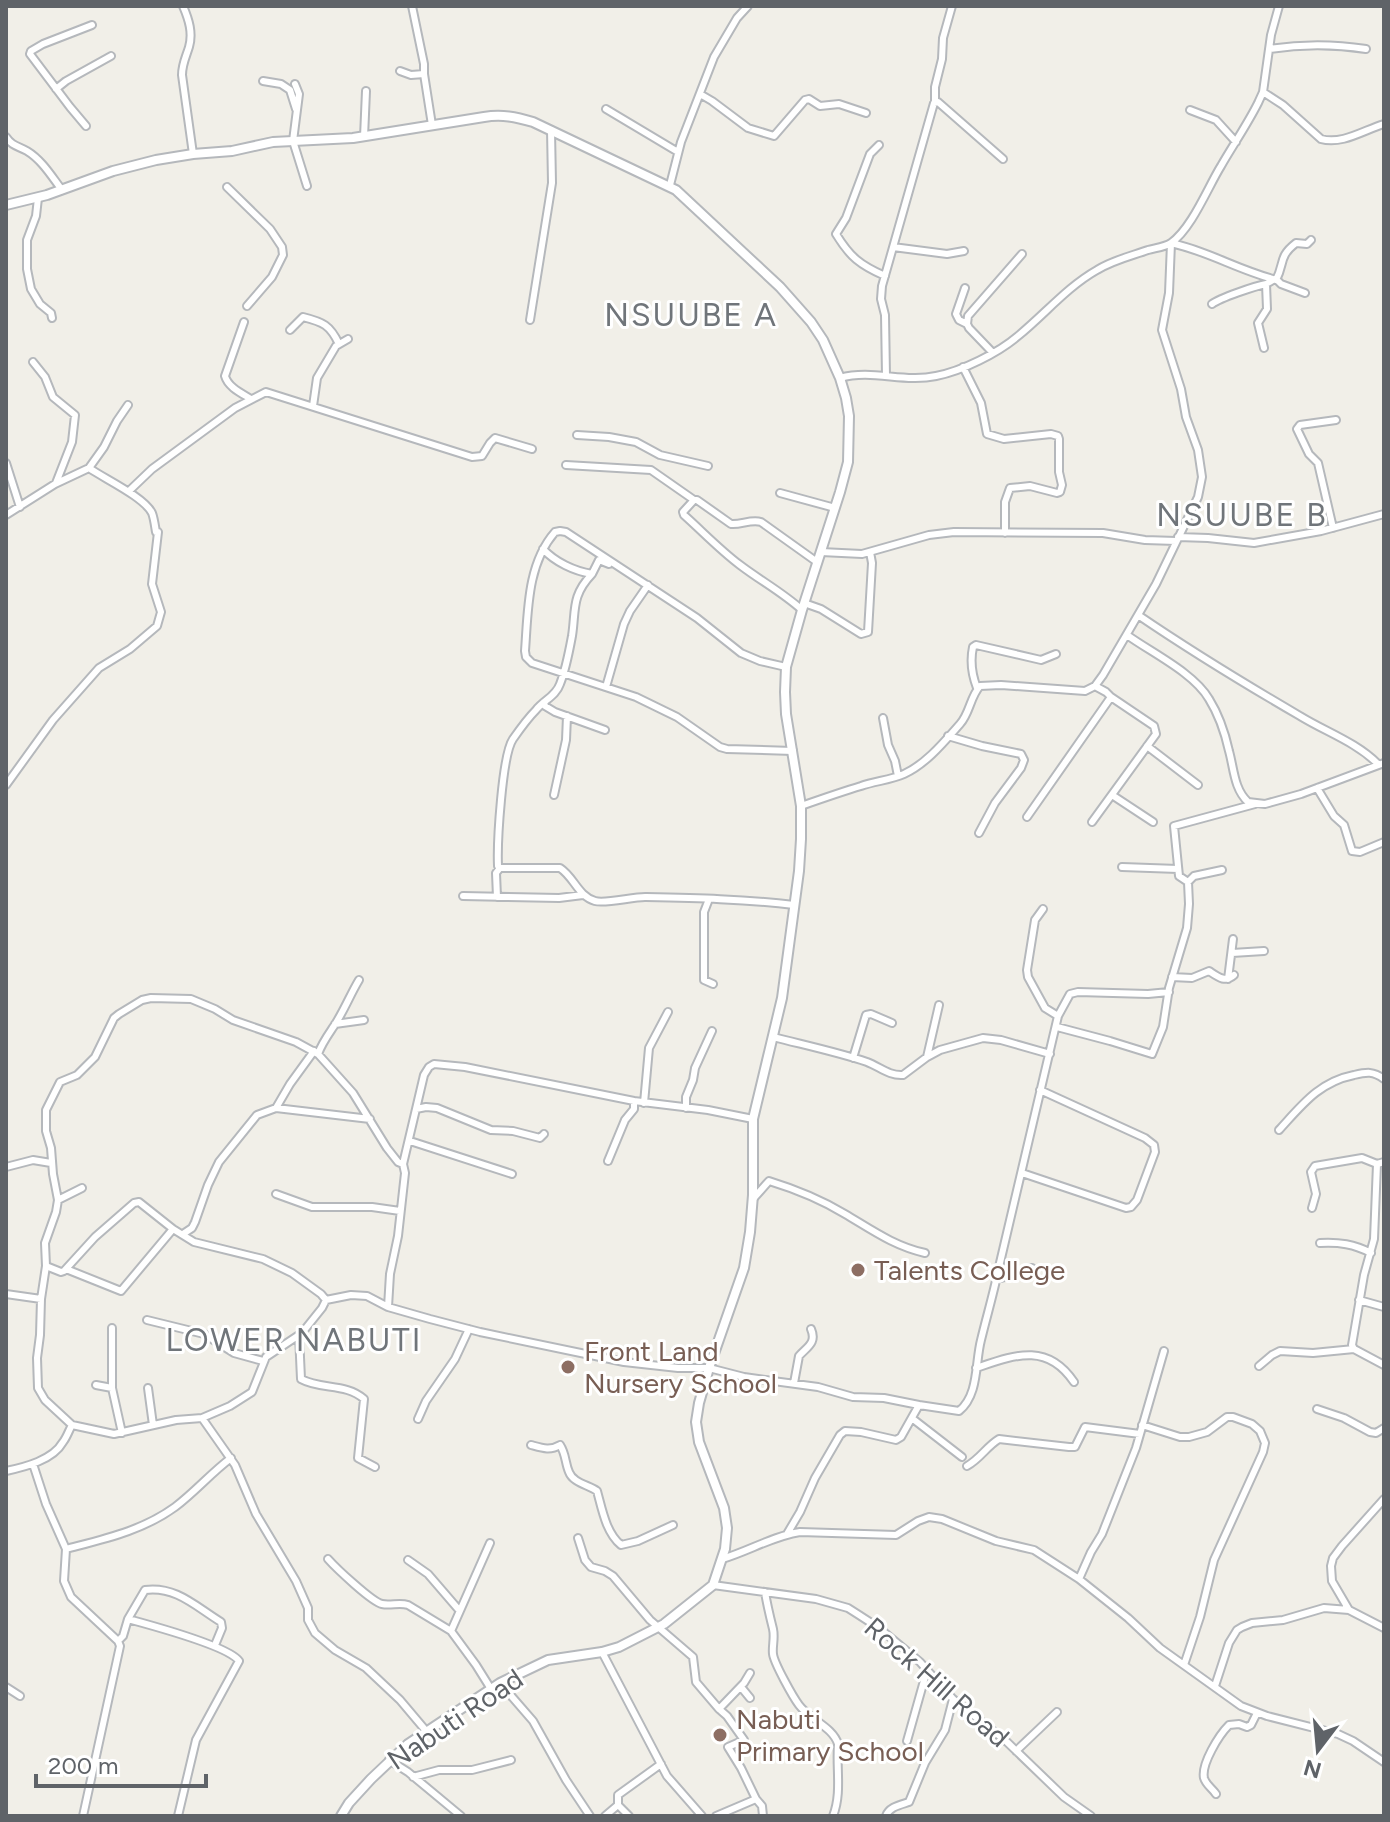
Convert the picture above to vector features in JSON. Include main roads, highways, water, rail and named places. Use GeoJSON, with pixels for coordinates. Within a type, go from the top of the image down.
{"type":"FeatureCollection","features":[{"type":"Feature","properties":{"kind":"place","name":"Talents College"},"geometry":{"type":"Point","coordinates":[858,1270]}},
{"type":"Feature","properties":{"kind":"place","name":"Front Land Nursery School"},"geometry":{"type":"Point","coordinates":[568,1367]}},
{"type":"Feature","properties":{"kind":"place","name":"Nabuti Primary School"},"geometry":{"type":"Point","coordinates":[720,1735]}},
{"type":"Feature","properties":{"kind":"district","name":"NSUUBE A"},"geometry":{"type":"Point","coordinates":[691,315]}},
{"type":"Feature","properties":{"kind":"district","name":"NSUUBE B"},"geometry":{"type":"Point","coordinates":[1242,515]}},
{"type":"Feature","properties":{"kind":"district","name":"LOWER NABUTI"},"geometry":{"type":"Point","coordinates":[294,1340]}}]}
